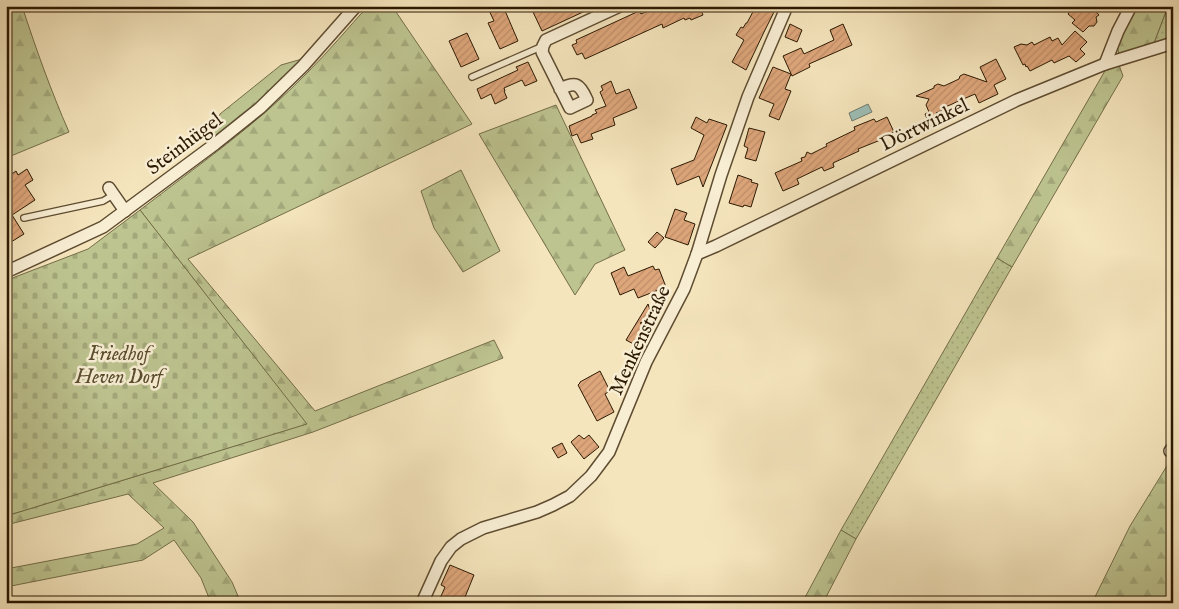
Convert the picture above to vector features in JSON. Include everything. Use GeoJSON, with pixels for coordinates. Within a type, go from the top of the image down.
{"type":"FeatureCollection","features":[{"type":"Feature","properties":{"kind":"street","name":"Steinhügel"},"geometry":{"type":"LineString","coordinates":[[6,272],[103,227],[216,144],[260,108],[303,66],[356,6]]}},
{"type":"Feature","properties":{"kind":"street"},"geometry":{"type":"LineString","coordinates":[[560,89],[542,52],[546,40],[620,6]]}},
{"type":"Feature","properties":{"kind":"street","name":"Menkenstraße"},"geometry":{"type":"LineString","coordinates":[[422,603],[440,560],[451,547],[461,539],[483,528],[537,512],[570,496],[591,476],[609,452],[646,362],[682,295],[748,97],[788,6]]}},
{"type":"Feature","properties":{"kind":"street"},"geometry":{"type":"LineString","coordinates":[[1105,64],[1131,6]]}},
{"type":"Feature","properties":{"kind":"street","name":"Dörtwinkel"},"geometry":{"type":"LineString","coordinates":[[697,254],[1018,100],[1105,64],[1173,43]]}},
{"type":"Feature","properties":{"kind":"street"},"geometry":{"type":"LineString","coordinates":[[111,191],[126,211]]}},
{"type":"Feature","properties":{"kind":"lane"},"geometry":{"type":"LineString","coordinates":[[472,77],[543,46]]}},
{"type":"Feature","properties":{"kind":"lane"},"geometry":{"type":"LineString","coordinates":[[24,218],[103,201],[111,191]]}},
{"type":"Feature","properties":{"kind":"green space"},"geometry":{"type":"Polygon","coordinates":[[[6,6],[22,6],[44,70],[69,132],[6,158],[6,6]]]}},
{"type":"Feature","properties":{"kind":"green space"},"geometry":{"type":"Polygon","coordinates":[[[368,6],[392,6],[472,124],[188,259],[315,411],[494,340],[503,358],[313,432],[153,483],[193,522],[232,582],[241,603],[211,603],[201,578],[174,540],[143,560],[6,587],[6,569],[137,544],[164,528],[128,494],[6,525],[6,516],[306,424],[140,210],[227,144],[269,109],[316,64],[368,6]]]}},
{"type":"Feature","properties":{"kind":"green space"},"geometry":{"type":"Polygon","coordinates":[[[1138,6],[1168,6],[1154,43],[1119,55],[1117,45],[1138,6]]]}},
{"type":"Feature","properties":{"kind":"green space"},"geometry":{"type":"Polygon","coordinates":[[[1168,6],[1173,6],[1173,37],[1154,43],[1168,6]]]}},
{"type":"Feature","properties":{"kind":"green space"},"geometry":{"type":"Polygon","coordinates":[[[302,59],[253,106],[208,143],[220,114],[281,65],[302,59]]]}},
{"type":"Feature","properties":{"kind":"green space"},"geometry":{"type":"Polygon","coordinates":[[[1119,65],[1123,76],[1012,267],[997,258],[1106,69],[1119,65]]]}},
{"type":"Feature","properties":{"kind":"green space"},"geometry":{"type":"Polygon","coordinates":[[[556,105],[625,250],[595,264],[575,295],[479,134],[556,105]]]}},
{"type":"Feature","properties":{"kind":"green space"},"geometry":{"type":"Polygon","coordinates":[[[461,170],[500,251],[463,272],[434,228],[421,191],[461,170]]]}},
{"type":"Feature","properties":{"kind":"green space","name":"Friedhof Heven Dorf"},"geometry":{"type":"Polygon","coordinates":[[[140,210],[307,424],[6,516],[6,281],[88,249],[140,210]]]}},
{"type":"Feature","properties":{"kind":"green space"},"geometry":{"type":"Polygon","coordinates":[[[997,258],[1012,267],[856,539],[841,530],[997,258]]]}},
{"type":"Feature","properties":{"kind":"green space"},"geometry":{"type":"Polygon","coordinates":[[[1173,456],[1173,603],[1092,603],[1130,526],[1173,456]]]}},
{"type":"Feature","properties":{"kind":"green space"},"geometry":{"type":"Polygon","coordinates":[[[841,530],[856,539],[823,603],[802,603],[841,530]]]}},
{"type":"Feature","properties":{"kind":"water"},"geometry":{"type":"Polygon","coordinates":[[[868,104],[872,112],[852,121],[849,113],[868,104]]]}},
{"type":"Feature","properties":{"kind":"building"},"geometry":{"type":"Polygon","coordinates":[[[487,6],[503,6],[518,41],[500,49],[488,23],[494,21],[487,6]]]}},
{"type":"Feature","properties":{"kind":"building"},"geometry":{"type":"Polygon","coordinates":[[[545,6],[596,6],[542,31],[533,12],[545,6]]]}},
{"type":"Feature","properties":{"kind":"building"},"geometry":{"type":"Polygon","coordinates":[[[659,6],[699,6],[703,15],[691,20],[690,18],[685,20],[684,18],[663,28],[662,24],[585,59],[582,53],[577,55],[572,45],[577,43],[576,40],[639,11],[641,14],[659,6]]]}},
{"type":"Feature","properties":{"kind":"building"},"geometry":{"type":"Polygon","coordinates":[[[756,6],[777,6],[746,70],[732,62],[744,40],[736,35],[741,27],[743,28],[747,23],[756,6]]]}},
{"type":"Feature","properties":{"kind":"building"},"geometry":{"type":"Polygon","coordinates":[[[1074,6],[1091,6],[1099,15],[1096,17],[1097,22],[1094,26],[1089,26],[1083,32],[1072,23],[1075,20],[1068,14],[1074,6]]]}},
{"type":"Feature","properties":{"kind":"building"},"geometry":{"type":"Polygon","coordinates":[[[790,24],[802,30],[797,42],[785,37],[790,24]]]}},
{"type":"Feature","properties":{"kind":"building"},"geometry":{"type":"Polygon","coordinates":[[[843,24],[852,45],[809,64],[810,67],[792,76],[783,56],[801,48],[804,54],[834,40],[830,30],[843,24]]]}},
{"type":"Feature","properties":{"kind":"building"},"geometry":{"type":"Polygon","coordinates":[[[1075,31],[1087,42],[1080,49],[1085,54],[1076,62],[1069,56],[1054,63],[1052,60],[1030,71],[1025,64],[1023,65],[1014,47],[1021,44],[1027,45],[1032,42],[1034,45],[1050,37],[1052,41],[1058,38],[1062,45],[1075,31]]]}},
{"type":"Feature","properties":{"kind":"building"},"geometry":{"type":"Polygon","coordinates":[[[467,33],[479,59],[461,67],[449,41],[467,33]]]}},
{"type":"Feature","properties":{"kind":"building"},"geometry":{"type":"Polygon","coordinates":[[[996,59],[1006,79],[994,85],[998,94],[979,103],[975,94],[943,108],[944,110],[936,113],[940,122],[930,126],[925,114],[929,112],[926,105],[929,99],[916,96],[934,88],[938,84],[944,86],[959,79],[964,74],[987,82],[980,67],[996,59]]]}},
{"type":"Feature","properties":{"kind":"building"},"geometry":{"type":"Polygon","coordinates":[[[528,62],[537,81],[525,86],[522,80],[504,88],[507,98],[495,104],[491,94],[481,99],[477,89],[518,70],[516,67],[528,62]]]}},
{"type":"Feature","properties":{"kind":"building"},"geometry":{"type":"Polygon","coordinates":[[[773,67],[791,74],[785,89],[791,91],[779,120],[769,116],[774,104],[759,98],[773,67]]]}},
{"type":"Feature","properties":{"kind":"building"},"geometry":{"type":"Polygon","coordinates":[[[611,81],[616,94],[629,89],[637,108],[613,118],[615,125],[591,134],[593,139],[581,143],[577,134],[572,136],[569,126],[592,116],[597,113],[595,110],[606,106],[600,92],[603,90],[601,86],[611,81]]]}},
{"type":"Feature","properties":{"kind":"building"},"geometry":{"type":"Polygon","coordinates":[[[696,117],[707,123],[709,119],[727,125],[703,187],[699,176],[677,185],[671,169],[694,160],[704,135],[691,128],[696,117]]]}},
{"type":"Feature","properties":{"kind":"building"},"geometry":{"type":"Polygon","coordinates":[[[887,117],[894,132],[833,163],[834,167],[824,171],[822,167],[797,179],[799,184],[783,191],[775,173],[802,161],[801,158],[805,157],[807,152],[811,154],[827,146],[826,144],[855,130],[854,127],[874,119],[876,122],[887,117]]]}},
{"type":"Feature","properties":{"kind":"building"},"geometry":{"type":"Polygon","coordinates":[[[749,128],[765,132],[756,161],[745,158],[748,148],[744,146],[749,128]]]}},
{"type":"Feature","properties":{"kind":"building"},"geometry":{"type":"Polygon","coordinates":[[[27,169],[33,180],[25,185],[35,200],[12,215],[24,234],[11,242],[6,234],[6,178],[16,171],[18,175],[27,169]]]}},
{"type":"Feature","properties":{"kind":"building"},"geometry":{"type":"Polygon","coordinates":[[[738,175],[758,184],[751,207],[729,203],[738,175]]]}},
{"type":"Feature","properties":{"kind":"building"},"geometry":{"type":"Polygon","coordinates":[[[675,209],[687,213],[684,220],[695,224],[688,245],[665,237],[675,209]]]}},
{"type":"Feature","properties":{"kind":"building"},"geometry":{"type":"Polygon","coordinates":[[[657,232],[664,238],[655,248],[648,242],[657,232]]]}},
{"type":"Feature","properties":{"kind":"building"},"geometry":{"type":"Polygon","coordinates":[[[653,266],[655,270],[659,269],[666,287],[638,298],[634,289],[620,295],[611,273],[624,267],[628,276],[653,266]]]}},
{"type":"Feature","properties":{"kind":"building"},"geometry":{"type":"Polygon","coordinates":[[[648,304],[653,318],[640,323],[652,330],[641,348],[626,340],[648,304]]]}},
{"type":"Feature","properties":{"kind":"building"},"geometry":{"type":"Polygon","coordinates":[[[600,371],[610,391],[605,394],[614,412],[597,421],[578,385],[600,371]]]}},
{"type":"Feature","properties":{"kind":"building"},"geometry":{"type":"Polygon","coordinates":[[[579,435],[584,439],[589,435],[599,447],[584,459],[571,442],[579,435]]]}},
{"type":"Feature","properties":{"kind":"building"},"geometry":{"type":"Polygon","coordinates":[[[562,443],[567,453],[558,458],[552,448],[562,443]]]}},
{"type":"Feature","properties":{"kind":"building"},"geometry":{"type":"Polygon","coordinates":[[[450,565],[474,575],[463,602],[452,597],[449,603],[438,603],[445,587],[441,585],[450,565]]]}}]}
